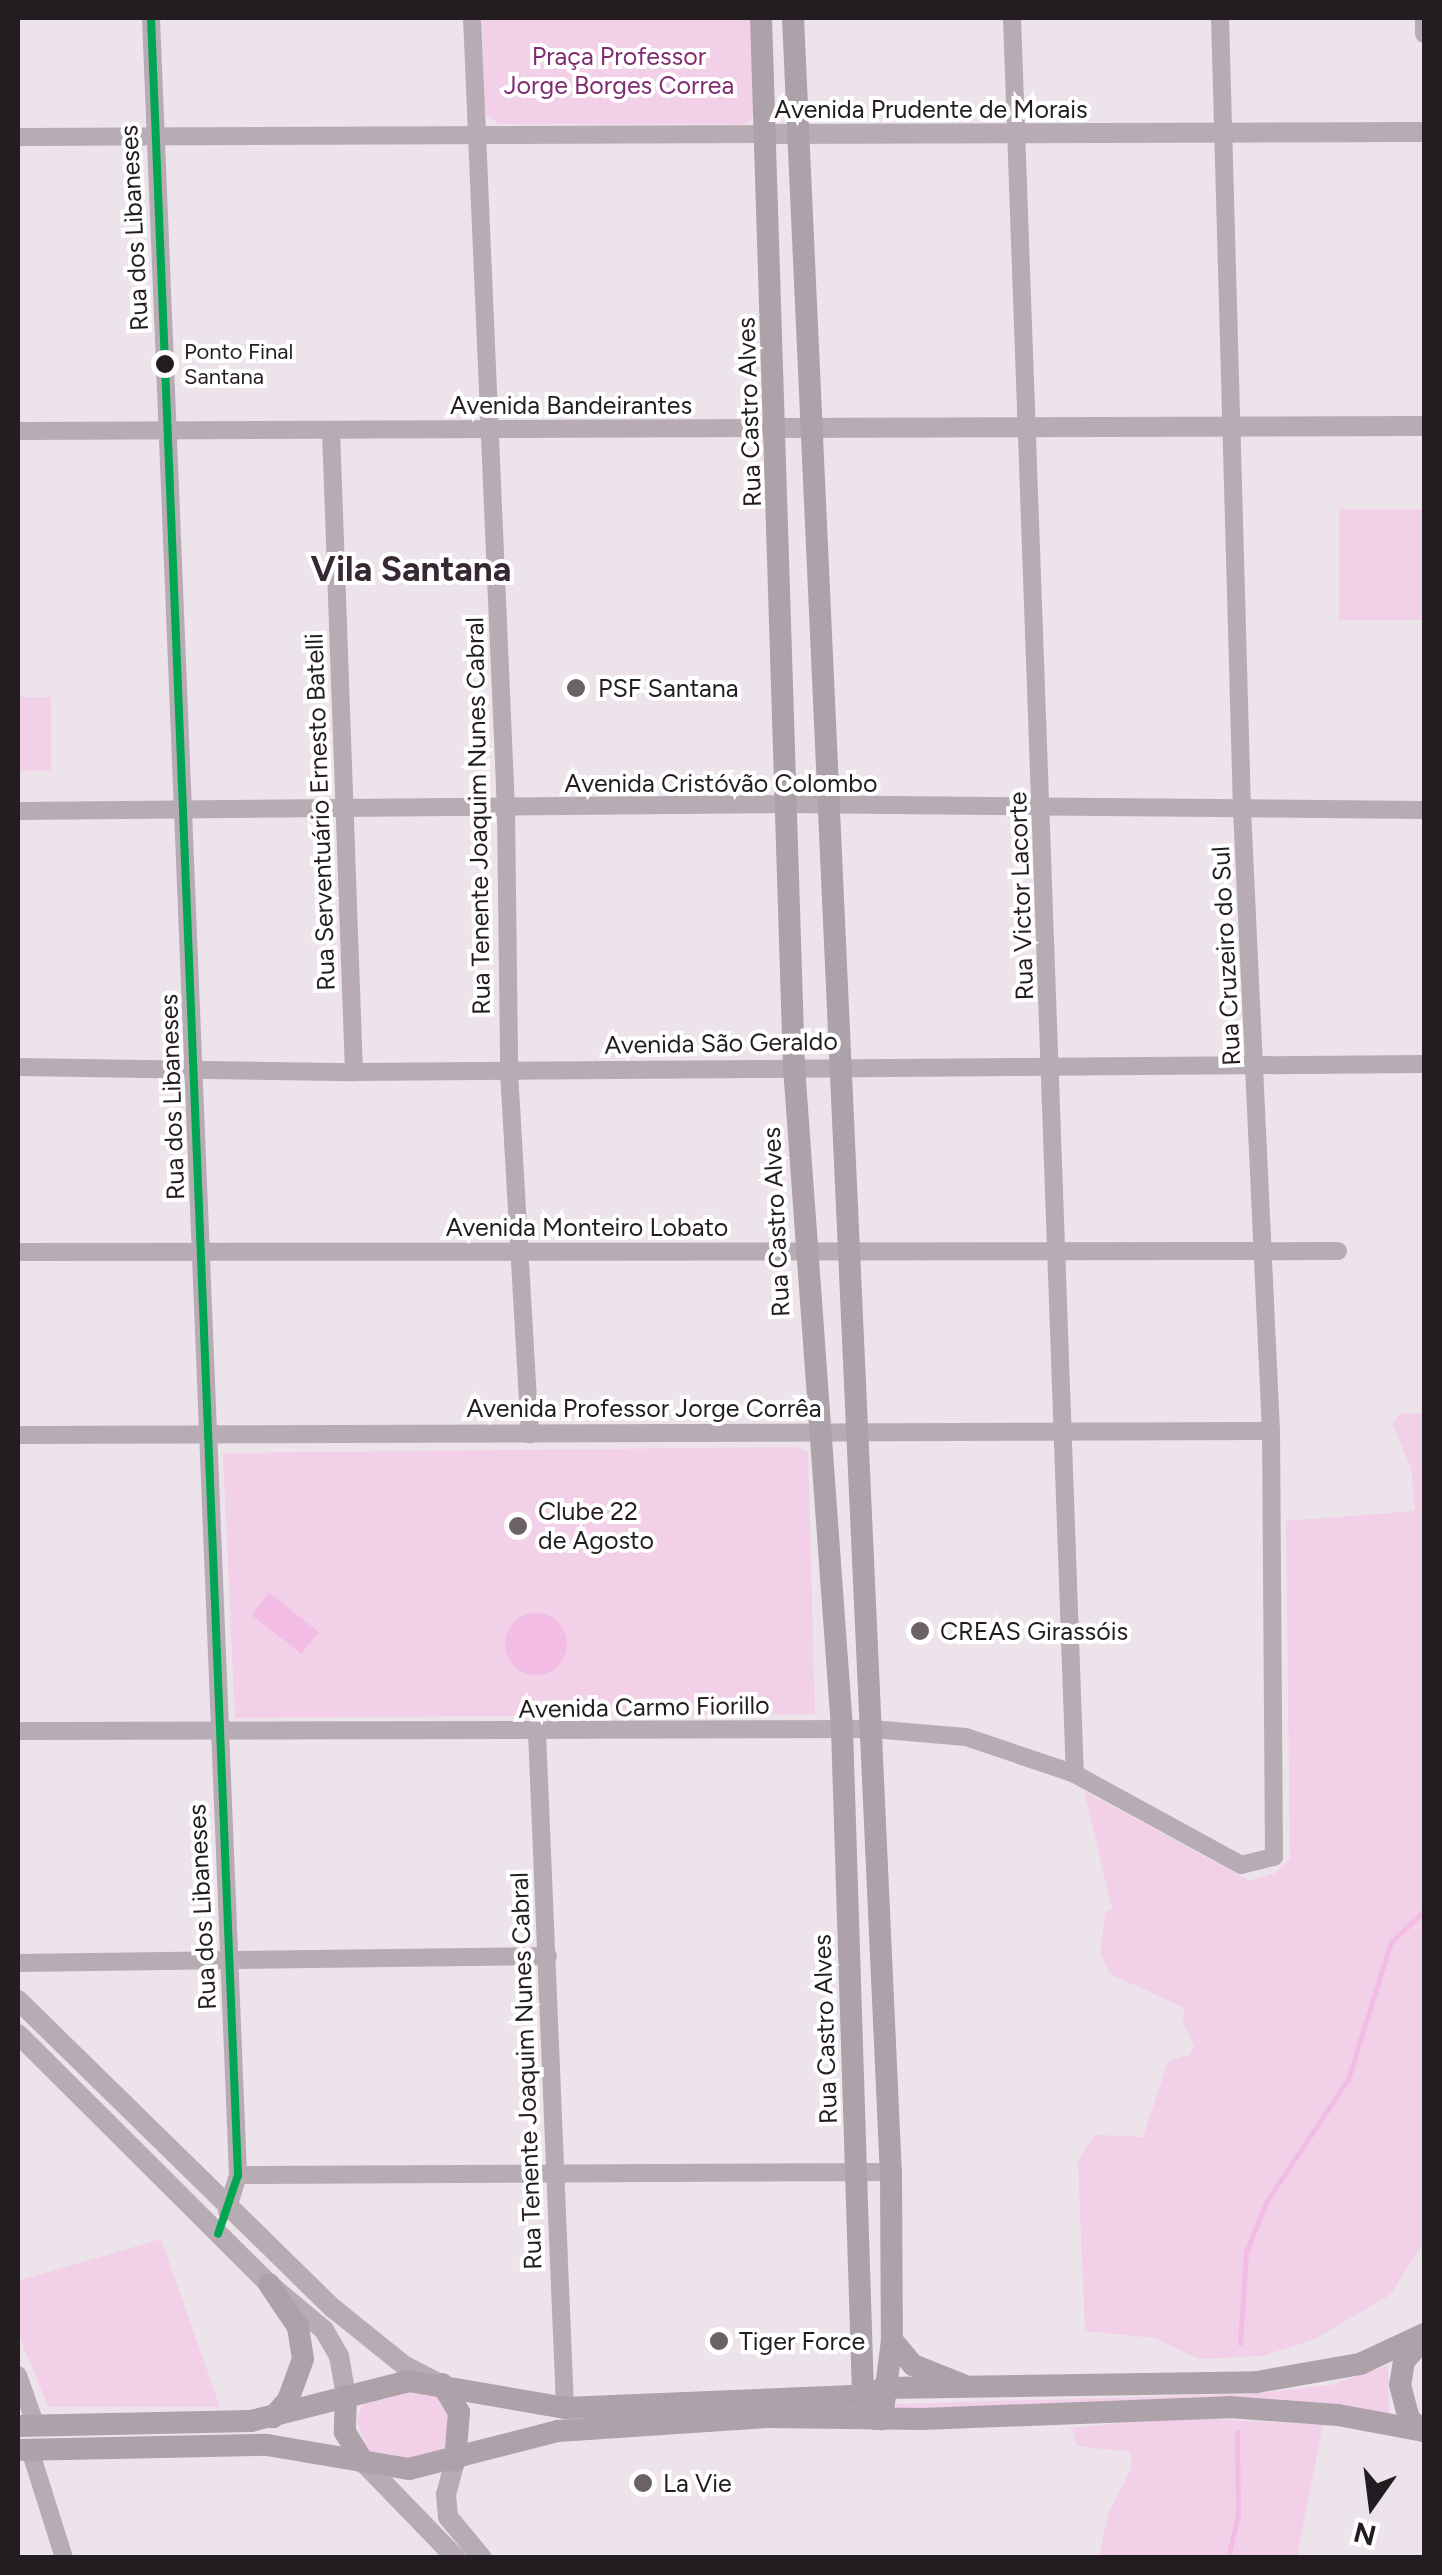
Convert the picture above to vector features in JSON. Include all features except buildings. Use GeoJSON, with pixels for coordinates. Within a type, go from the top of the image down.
{"type":"FeatureCollection","features":[{"type":"Feature","properties":{"kind":"main road","name":"Rua Castro Alves"},"geometry":{"type":"LineString","coordinates":[[761,18],[778,428],[794,1067],[817,1432],[842,1730],[859,2248],[878,2419]]}},
{"type":"Feature","properties":{"kind":"main road","name":"Rua Castro Alves"},"geometry":{"type":"LineString","coordinates":[[793,18],[814,428],[826,806],[862,1431],[891,2172],[892,2340],[874,2391]]}},
{"type":"Feature","properties":{"kind":"main road"},"geometry":{"type":"LineString","coordinates":[[859,2248],[892,2248]]}},
{"type":"Feature","properties":{"kind":"main road"},"geometry":{"type":"LineString","coordinates":[[269,2284],[298,2327],[303,2358],[288,2400],[272,2417]]}},
{"type":"Feature","properties":{"kind":"main road"},"geometry":{"type":"LineString","coordinates":[[27,2426],[272,2417],[393,2383],[442,2384],[565,2408],[874,2391],[984,2391],[1303,2378],[1360,2364],[1424,2336]]}},
{"type":"Feature","properties":{"kind":"main road"},"geometry":{"type":"LineString","coordinates":[[1424,2336],[1404,2361],[1400,2385],[1410,2420],[1424,2431]]}},
{"type":"Feature","properties":{"kind":"main road"},"geometry":{"type":"LineString","coordinates":[[892,2340],[914,2365],[984,2391]]}},
{"type":"Feature","properties":{"kind":"main road"},"geometry":{"type":"LineString","coordinates":[[442,2384],[459,2412],[456,2461]]}},
{"type":"Feature","properties":{"kind":"main road"},"geometry":{"type":"LineString","coordinates":[[346,2396],[345,2432],[363,2462]]}},
{"type":"Feature","properties":{"kind":"main road"},"geometry":{"type":"LineString","coordinates":[[24,2450],[267,2445],[409,2469],[456,2461],[558,2430],[767,2417],[922,2419],[1229,2406],[1338,2415],[1424,2431]]}},
{"type":"Feature","properties":{"kind":"street","name":"Rua dos Libaneses"},"geometry":{"type":"LineString","coordinates":[[151,18],[197,1070],[238,2175],[227,2211]]}},
{"type":"Feature","properties":{"kind":"street","name":"Rua Tenente Joaquim Nunes Cabral"},"geometry":{"type":"LineString","coordinates":[[472,18],[506,810],[509,1071],[530,1434]]}},
{"type":"Feature","properties":{"kind":"street","name":"Rua Victor Lacorte"},"geometry":{"type":"LineString","coordinates":[[1012,18],[1060,1250],[1075,1774]]}},
{"type":"Feature","properties":{"kind":"street","name":"Rua Cruzeiro do Sul"},"geometry":{"type":"LineString","coordinates":[[1220,18],[1235,427],[1242,810],[1257,1065],[1270,1430],[1274,1857],[1240,1865]]}},
{"type":"Feature","properties":{"kind":"street"},"geometry":{"type":"LineString","coordinates":[[1424,18],[1424,34]]}},
{"type":"Feature","properties":{"kind":"street","name":"Avenida Prudente de Morais"},"geometry":{"type":"LineString","coordinates":[[18,137],[1424,132]]}},
{"type":"Feature","properties":{"kind":"street","name":"Avenida Bandeirantes"},"geometry":{"type":"LineString","coordinates":[[18,431],[1424,426]]}},
{"type":"Feature","properties":{"kind":"street","name":"Rua Serventuário Ernesto Batelli"},"geometry":{"type":"LineString","coordinates":[[332,430],[354,1072]]}},
{"type":"Feature","properties":{"kind":"street","name":"Avenida Cristóvão Colombo"},"geometry":{"type":"LineString","coordinates":[[18,811],[344,812],[786,804],[1042,810],[1424,810]]}},
{"type":"Feature","properties":{"kind":"street","name":"Avenida São Geraldo"},"geometry":{"type":"LineString","coordinates":[[18,1067],[354,1072],[1424,1064]]}},
{"type":"Feature","properties":{"kind":"street","name":"Avenida Monteiro Lobato"},"geometry":{"type":"LineString","coordinates":[[18,1252],[1338,1252]]}},
{"type":"Feature","properties":{"kind":"street","name":"Avenida Professor Jorge Corrêa"},"geometry":{"type":"LineString","coordinates":[[18,1436],[1270,1430]]}},
{"type":"Feature","properties":{"kind":"street","name":"Avenida Carmo Fiorillo"},"geometry":{"type":"LineString","coordinates":[[18,1731],[219,1734],[872,1730],[966,1737],[1075,1774],[1240,1865]]}},
{"type":"Feature","properties":{"kind":"street","name":"Rua Tenente Joaquim Nunes Cabral"},"geometry":{"type":"LineString","coordinates":[[537,1733],[548,1956],[552,2175],[565,2408]]}},
{"type":"Feature","properties":{"kind":"street"},"geometry":{"type":"LineString","coordinates":[[18,1963],[548,1956]]}},
{"type":"Feature","properties":{"kind":"street"},"geometry":{"type":"LineString","coordinates":[[18,2000],[227,2211],[334,2309],[405,2366],[442,2384]]}},
{"type":"Feature","properties":{"kind":"street"},"geometry":{"type":"LineString","coordinates":[[18,2034],[269,2284],[324,2330],[339,2356],[346,2396]]}},
{"type":"Feature","properties":{"kind":"street"},"geometry":{"type":"LineString","coordinates":[[238,2175],[891,2172]]}},
{"type":"Feature","properties":{"kind":"street"},"geometry":{"type":"LineString","coordinates":[[218,2234],[227,2211]]}},
{"type":"Feature","properties":{"kind":"street"},"geometry":{"type":"LineString","coordinates":[[18,2375],[27,2426]]}},
{"type":"Feature","properties":{"kind":"street"},"geometry":{"type":"LineString","coordinates":[[24,2450],[64,2558]]}},
{"type":"Feature","properties":{"kind":"street"},"geometry":{"type":"LineString","coordinates":[[456,2461],[446,2494],[448,2517],[482,2558]]}},
{"type":"Feature","properties":{"kind":"street"},"geometry":{"type":"LineString","coordinates":[[363,2462],[456,2558]]}},
{"type":"Feature","properties":{"kind":"green space","name":"Praça Professor Jorge Borges Correa"},"geometry":{"type":"Polygon","coordinates":[[[482,18],[754,18],[756,112],[747,124],[499,124],[484,113],[482,18]]]}},
{"type":"Feature","properties":{"kind":"green space"},"geometry":{"type":"Polygon","coordinates":[[[1339,509],[1424,509],[1424,620],[1339,620],[1339,509]]]}},
{"type":"Feature","properties":{"kind":"green space"},"geometry":{"type":"Polygon","coordinates":[[[18,697],[51,697],[51,771],[18,771],[18,697]]]}},
{"type":"Feature","properties":{"kind":"green space"},"geometry":{"type":"Polygon","coordinates":[[[1424,1413],[1422,2245],[1390,2295],[1313,2340],[1261,2356],[1199,2359],[1155,2338],[1085,2331],[1078,2160],[1095,2135],[1143,2137],[1168,2061],[1189,2055],[1194,2046],[1183,2023],[1185,2008],[1110,1974],[1100,1953],[1105,1913],[1112,1908],[1084,1791],[1250,1881],[1275,1873],[1290,1858],[1286,1521],[1415,1511],[1411,1468],[1392,1424],[1400,1414],[1424,1413]]]}},
{"type":"Feature","properties":{"kind":"green space","name":"Clube 22 de Agosto"},"geometry":{"type":"Polygon","coordinates":[[[797,1447],[808,1452],[815,1714],[235,1718],[223,1453],[797,1447]]]}},
{"type":"Feature","properties":{"kind":"green space"},"geometry":{"type":"Polygon","coordinates":[[[161,2239],[220,2407],[48,2407],[18,2333],[18,2281],[161,2239]]]}},
{"type":"Feature","properties":{"kind":"green space"},"geometry":{"type":"Polygon","coordinates":[[[1388,2365],[1389,2416],[897,2411],[896,2404],[1249,2394],[1331,2385],[1388,2365]]]}},
{"type":"Feature","properties":{"kind":"green space"},"geometry":{"type":"Polygon","coordinates":[[[434,2391],[450,2405],[449,2442],[441,2451],[421,2459],[369,2455],[356,2419],[368,2395],[434,2391]]]}},
{"type":"Feature","properties":{"kind":"green space"},"geometry":{"type":"Polygon","coordinates":[[[1177,2417],[1323,2425],[1297,2557],[1099,2557],[1108,2514],[1131,2469],[1131,2452],[1076,2446],[1072,2428],[1177,2417]]]}},
{"type":"Feature","properties":{"kind":"shaded area"},"geometry":{"type":"Polygon","coordinates":[[[269,1593],[319,1632],[301,1654],[252,1615],[269,1593]]]}},
{"type":"Feature","properties":{"kind":"shaded area"},"geometry":{"type":"Polygon","coordinates":[[[536,1613],[558,1622],[567,1644],[558,1666],[536,1675],[514,1666],[505,1644],[514,1622],[536,1613]]]}},
{"type":"Feature","properties":{"kind":"waterway"},"geometry":{"type":"LineString","coordinates":[[1240,2343],[1246,2252],[1266,2202],[1348,2079],[1391,1942],[1424,1911]]}},
{"type":"Feature","properties":{"kind":"waterway"},"geometry":{"type":"LineString","coordinates":[[1228,2558],[1238,2515],[1237,2432]]}},
{"type":"Feature","properties":{"kind":"transit line"},"geometry":{"type":"LineString","coordinates":[[151,18],[238,2175],[218,2234]]}},
{"type":"Feature","properties":{"kind":"place","name":"Ponto Final Santana"},"geometry":{"type":"Point","coordinates":[165,364]}},
{"type":"Feature","properties":{"kind":"place","name":"PSF Santana"},"geometry":{"type":"Point","coordinates":[576,688]}},
{"type":"Feature","properties":{"kind":"place","name":"Clube 22 de Agosto"},"geometry":{"type":"Point","coordinates":[518,1526]}},
{"type":"Feature","properties":{"kind":"place","name":"CREAS Girassóis"},"geometry":{"type":"Point","coordinates":[920,1631]}},
{"type":"Feature","properties":{"kind":"place","name":"Tiger Force"},"geometry":{"type":"Point","coordinates":[719,2341]}},
{"type":"Feature","properties":{"kind":"place","name":"La Vie"},"geometry":{"type":"Point","coordinates":[643,2483]}},
{"type":"Feature","properties":{"kind":"district","name":"Vila Santana"},"geometry":{"type":"Point","coordinates":[411,569]}}]}
